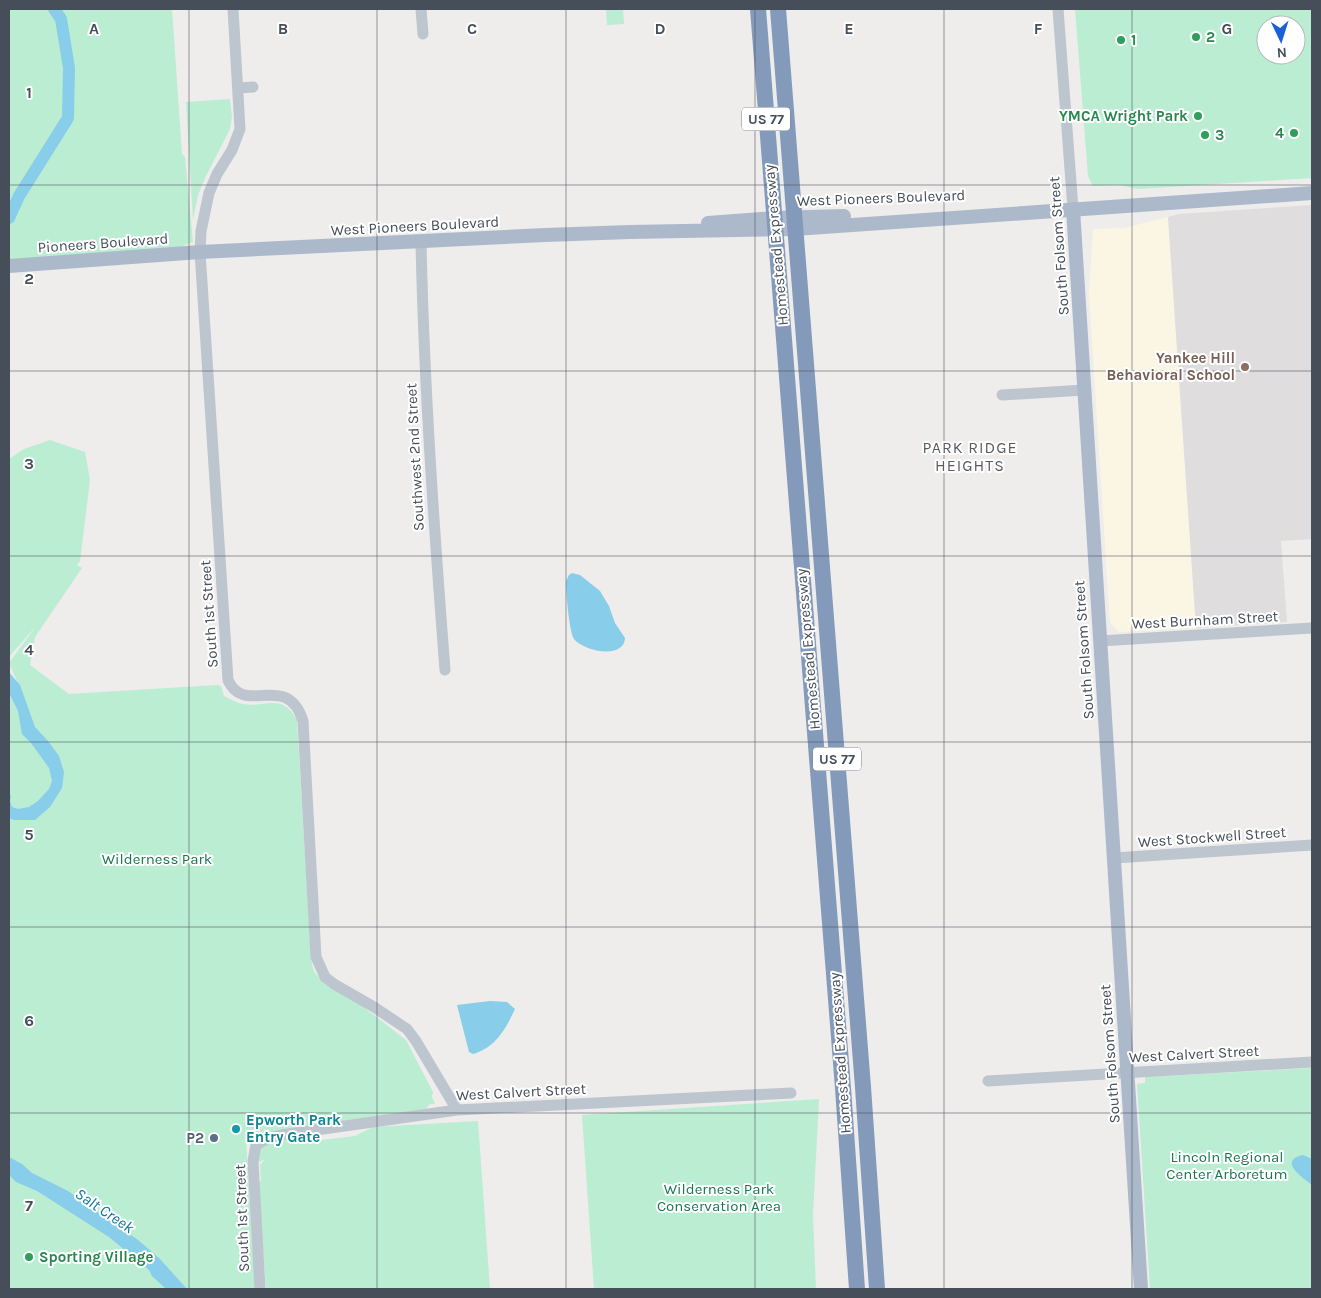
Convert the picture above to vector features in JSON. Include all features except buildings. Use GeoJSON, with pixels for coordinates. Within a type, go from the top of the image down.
{"type":"FeatureCollection","features":[{"type":"Feature","properties":{"kind":"highway","name":"Homestead Expressway"},"geometry":{"type":"LineString","coordinates":[[758,9],[840,1040],[857,1289]]}},
{"type":"Feature","properties":{"kind":"highway","name":"Homestead Expressway"},"geometry":{"type":"LineString","coordinates":[[778,9],[863,1078],[877,1289]]}},
{"type":"Feature","properties":{"kind":"main road","name":"West Pioneers Boulevard"},"geometry":{"type":"LineString","coordinates":[[200,252],[795,224],[1073,209],[1312,193]]}},
{"type":"Feature","properties":{"kind":"main road","name":"South Folsom Street"},"geometry":{"type":"LineString","coordinates":[[1073,209],[1141,1289]]}},
{"type":"Feature","properties":{"kind":"main road","name":"Pioneers Boulevard"},"geometry":{"type":"LineString","coordinates":[[12,265],[200,252]]}},
{"type":"Feature","properties":{"kind":"street","name":"South 1st Street"},"geometry":{"type":"LineString","coordinates":[[233,9],[240,129],[232,150],[216,174],[209,193],[201,231],[200,252],[228,680],[232,688],[244,696],[270,694],[285,698],[297,707],[304,721],[316,957],[319,967],[325,977],[334,984],[374,1007],[407,1030],[416,1041],[457,1110]]}},
{"type":"Feature","properties":{"kind":"street"},"geometry":{"type":"LineString","coordinates":[[422,9],[423,34]]}},
{"type":"Feature","properties":{"kind":"street","name":"South Folsom Street"},"geometry":{"type":"LineString","coordinates":[[1058,9],[1073,209]]}},
{"type":"Feature","properties":{"kind":"street"},"geometry":{"type":"LineString","coordinates":[[239,88],[253,87]]}},
{"type":"Feature","properties":{"kind":"street","name":"Southwest 2nd Street"},"geometry":{"type":"LineString","coordinates":[[421,242],[423,334],[445,670]]}},
{"type":"Feature","properties":{"kind":"street"},"geometry":{"type":"LineString","coordinates":[[1002,395],[1084,390]]}},
{"type":"Feature","properties":{"kind":"street","name":"West Burnham Street"},"geometry":{"type":"LineString","coordinates":[[1100,641],[1312,628]]}},
{"type":"Feature","properties":{"kind":"street","name":"West Stockwell Street"},"geometry":{"type":"LineString","coordinates":[[1114,858],[1312,845]]}},
{"type":"Feature","properties":{"kind":"street","name":"West Calvert Street"},"geometry":{"type":"LineString","coordinates":[[988,1081],[1312,1062]]}},
{"type":"Feature","properties":{"kind":"street","name":"West Calvert Street"},"geometry":{"type":"LineString","coordinates":[[256,1145],[268,1138],[281,1135],[457,1110],[791,1093]]}},
{"type":"Feature","properties":{"kind":"street","name":"South 1st Street"},"geometry":{"type":"LineString","coordinates":[[256,1145],[253,1161],[253,1184],[260,1289]]}},
{"type":"Feature","properties":{"kind":"shaded area","name":"Yankee Hill Behavioral School"},"geometry":{"type":"Polygon","coordinates":[[[1312,205],[1312,539],[1281,541],[1287,622],[1196,628],[1168,217],[1179,214],[1312,205]]]}},
{"type":"Feature","properties":{"kind":"shaded area"},"geometry":{"type":"Polygon","coordinates":[[[1168,217],[1196,628],[1119,632],[1110,623],[1089,294],[1093,229],[1124,228],[1168,217]]]}},
{"type":"Feature","properties":{"kind":"green space"},"geometry":{"type":"Polygon","coordinates":[[[9,9],[172,9],[182,154],[185,157],[193,242],[172,250],[9,259],[9,9]]]}},
{"type":"Feature","properties":{"kind":"green space"},"geometry":{"type":"Polygon","coordinates":[[[606,9],[623,9],[624,24],[607,25],[606,9]]]}},
{"type":"Feature","properties":{"kind":"green space","name":"YMCA Wright Park"},"geometry":{"type":"Polygon","coordinates":[[[1075,9],[1312,9],[1312,178],[1138,189],[1119,185],[1093,186],[1088,176],[1075,9]]]}},
{"type":"Feature","properties":{"kind":"green space"},"geometry":{"type":"Polygon","coordinates":[[[230,99],[232,117],[230,129],[198,195],[193,220],[186,102],[230,99]]]}},
{"type":"Feature","properties":{"kind":"green space","name":"Wilderness Park"},"geometry":{"type":"Polygon","coordinates":[[[50,440],[85,452],[90,480],[80,561],[77,565],[82,568],[35,637],[30,665],[69,694],[217,685],[221,686],[224,696],[238,703],[251,705],[273,703],[285,706],[291,711],[297,720],[311,959],[314,972],[323,982],[353,999],[406,1040],[433,1092],[432,1097],[435,1104],[430,1104],[426,1109],[415,1111],[340,1121],[297,1143],[355,1136],[373,1127],[478,1121],[490,1289],[266,1289],[258,1182],[261,1181],[260,1165],[265,1159],[257,1163],[255,1136],[246,1140],[255,1289],[9,1289],[9,675],[20,688],[9,663],[36,626],[9,657],[9,459],[24,449],[50,440]]]}},
{"type":"Feature","properties":{"kind":"green space","name":"Lincoln Regional Center Arboretum"},"geometry":{"type":"Polygon","coordinates":[[[1312,1068],[1312,1289],[1150,1289],[1137,1084],[1145,1083],[1145,1077],[1312,1068]]]}},
{"type":"Feature","properties":{"kind":"green space","name":"Wilderness Park Conservation Area"},"geometry":{"type":"Polygon","coordinates":[[[819,1099],[813,1215],[816,1289],[594,1289],[582,1115],[819,1099]]]}},
{"type":"Feature","properties":{"kind":"water"},"geometry":{"type":"Polygon","coordinates":[[[572,573],[580,575],[600,591],[609,606],[615,623],[625,638],[623,645],[618,649],[611,651],[594,650],[574,639],[569,620],[566,586],[566,581],[572,573]]]}},
{"type":"Feature","properties":{"kind":"water"},"geometry":{"type":"Polygon","coordinates":[[[9,672],[20,685],[35,727],[59,756],[64,772],[62,788],[50,807],[35,820],[14,820],[9,818],[9,793],[12,807],[18,809],[29,807],[38,801],[49,789],[52,781],[49,768],[22,734],[18,711],[9,693],[9,672]]]}},
{"type":"Feature","properties":{"kind":"water"},"geometry":{"type":"Polygon","coordinates":[[[490,1001],[507,1002],[515,1009],[499,1037],[488,1047],[473,1054],[469,1052],[457,1005],[490,1001]]]}},
{"type":"Feature","properties":{"kind":"water"},"geometry":{"type":"Polygon","coordinates":[[[1303,1155],[1312,1159],[1312,1185],[1294,1170],[1292,1165],[1292,1161],[1303,1155]]]}},
{"type":"Feature","properties":{"kind":"water"},"geometry":{"type":"Polygon","coordinates":[[[9,1157],[22,1164],[32,1173],[68,1191],[138,1240],[159,1258],[187,1289],[166,1289],[152,1276],[149,1270],[109,1237],[37,1191],[16,1182],[9,1175],[9,1157]]]}},
{"type":"Feature","properties":{"kind":"waterway","name":"Salt Creek"},"geometry":{"type":"LineString","coordinates":[[9,218],[19,196],[68,118],[69,68],[61,19],[54,9]]}},
{"type":"Feature","properties":{"kind":"place","name":"2"},"geometry":{"type":"Point","coordinates":[1196,37]}},
{"type":"Feature","properties":{"kind":"place","name":"1"},"geometry":{"type":"Point","coordinates":[1121,40]}},
{"type":"Feature","properties":{"kind":"place","name":"YMCA Wright Park"},"geometry":{"type":"Point","coordinates":[1198,116]}},
{"type":"Feature","properties":{"kind":"place","name":"4"},"geometry":{"type":"Point","coordinates":[1294,133]}},
{"type":"Feature","properties":{"kind":"place","name":"3"},"geometry":{"type":"Point","coordinates":[1205,135]}},
{"type":"Feature","properties":{"kind":"place","name":"Yankee Hill Behavioral School"},"geometry":{"type":"Point","coordinates":[1245,367]}},
{"type":"Feature","properties":{"kind":"place","name":"Epworth Park Entry Gate"},"geometry":{"type":"Point","coordinates":[236,1129]}},
{"type":"Feature","properties":{"kind":"place","name":"P2"},"geometry":{"type":"Point","coordinates":[214,1138]}},
{"type":"Feature","properties":{"kind":"place","name":"Sporting Village"},"geometry":{"type":"Point","coordinates":[29,1257]}},
{"type":"Feature","properties":{"kind":"district","name":"PARK RIDGE HEIGHTS"},"geometry":{"type":"Point","coordinates":[970,456]}}]}
